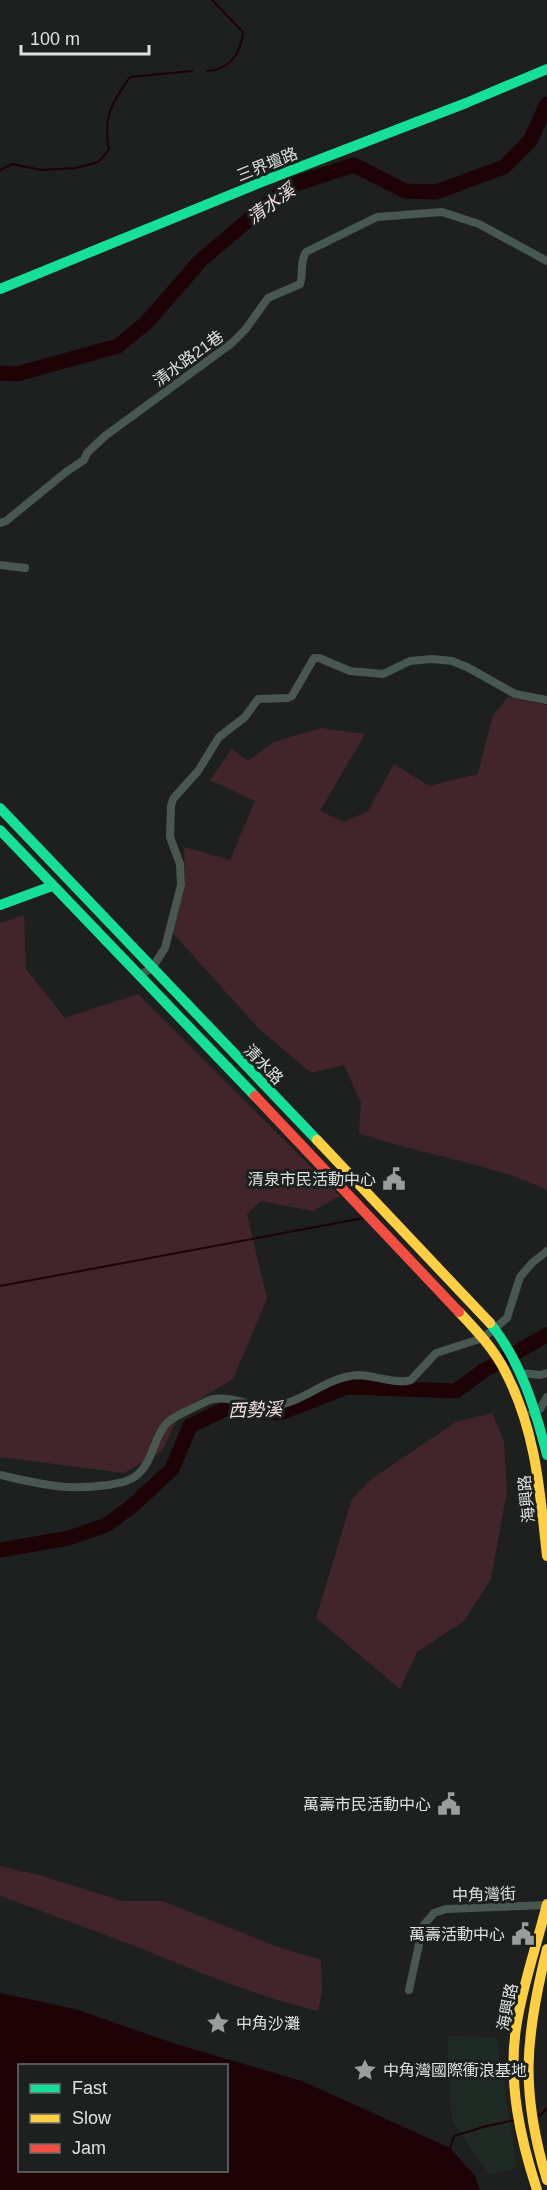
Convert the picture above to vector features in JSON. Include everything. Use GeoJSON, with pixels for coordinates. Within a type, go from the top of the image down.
{"type":"FeatureCollection","features":[{"type":"Feature","properties":{"kind":"main road","name":"三界壇路"},"geometry":{"type":"LineString","coordinates":[[0,289],[547,69]]}},
{"type":"Feature","properties":{"kind":"main road","name":"清水路"},"geometry":{"type":"LineString","coordinates":[[0,808],[446,1274],[495,1329],[519,1369]]}},
{"type":"Feature","properties":{"kind":"main road","name":"清水路"},"geometry":{"type":"LineString","coordinates":[[0,830],[363,1208],[483,1338],[506,1372]]}},
{"type":"Feature","properties":{"kind":"main road"},"geometry":{"type":"LineString","coordinates":[[0,905],[52,886]]}},
{"type":"Feature","properties":{"kind":"main road","name":"海興路"},"geometry":{"type":"LineString","coordinates":[[519,1369],[536,1410],[547,1455]]}},
{"type":"Feature","properties":{"kind":"main road","name":"海興路"},"geometry":{"type":"LineString","coordinates":[[506,1372],[525,1419],[537,1465],[547,1557]]}},
{"type":"Feature","properties":{"kind":"main road","name":"海興路"},"geometry":{"type":"LineString","coordinates":[[537,2190],[527,2163],[514,2078],[516,2030],[547,1905]]}},
{"type":"Feature","properties":{"kind":"main road","name":"海興路"},"geometry":{"type":"LineString","coordinates":[[547,1949],[532,2008],[527,2088],[532,2132],[547,2180]]}},
{"type":"Feature","properties":{"kind":"street","name":"清水路21巷"},"geometry":{"type":"LineString","coordinates":[[0,523],[6,521],[84,460],[87,453],[105,436],[232,343],[245,330],[268,298],[300,284],[302,279],[300,268],[306,252],[368,220],[394,215],[442,212],[479,224],[547,261]]}},
{"type":"Feature","properties":{"kind":"street"},"geometry":{"type":"LineString","coordinates":[[0,565],[25,568]]}},
{"type":"Feature","properties":{"kind":"street"},"geometry":{"type":"LineString","coordinates":[[140,975],[152,968],[165,948],[181,885],[180,864],[170,837],[173,799],[198,771],[219,736],[245,717],[258,699],[291,696],[314,658],[350,671],[383,674],[410,662],[432,659],[452,661],[515,694],[547,700]]}},
{"type":"Feature","properties":{"kind":"street"},"geometry":{"type":"LineString","coordinates":[[52,886],[64,876]]}},
{"type":"Feature","properties":{"kind":"street"},"geometry":{"type":"LineString","coordinates":[[0,1475],[51,1487],[85,1488],[126,1482],[144,1469],[166,1424],[184,1412],[213,1399],[229,1399],[272,1406],[290,1401],[327,1383],[355,1375],[406,1382],[411,1380],[436,1353],[483,1338],[507,1318],[520,1277],[547,1251]]}},
{"type":"Feature","properties":{"kind":"street"},"geometry":{"type":"LineString","coordinates":[[519,1369],[540,1375],[547,1372]]}},
{"type":"Feature","properties":{"kind":"street"},"geometry":{"type":"LineString","coordinates":[[525,1419],[540,1408],[547,1398]]}},
{"type":"Feature","properties":{"kind":"street","name":"中角灣街"},"geometry":{"type":"LineString","coordinates":[[409,1990],[423,1926],[434,1912],[446,1909],[547,1905]]}},
{"type":"Feature","properties":{"kind":"shaded area"},"geometry":{"type":"Polygon","coordinates":[[[508,697],[547,705],[547,1190],[478,1165],[359,1133],[361,1103],[344,1065],[311,1073],[258,1028],[173,933],[185,886],[184,847],[230,860],[255,801],[210,780],[232,749],[248,761],[274,742],[321,728],[365,734],[320,811],[344,822],[368,811],[394,764],[429,786],[478,774],[493,715],[508,697]]]}},
{"type":"Feature","properties":{"kind":"shaded area"},"geometry":{"type":"Polygon","coordinates":[[[24,915],[26,969],[65,1018],[138,994],[340,1196],[313,1211],[261,1201],[247,1214],[267,1299],[233,1379],[182,1410],[162,1451],[124,1473],[0,1457],[0,923],[24,915]]]}},
{"type":"Feature","properties":{"kind":"shaded area"},"geometry":{"type":"Polygon","coordinates":[[[492,1413],[504,1441],[507,1491],[491,1579],[464,1621],[417,1652],[400,1689],[316,1618],[352,1499],[370,1480],[456,1422],[492,1413]]]}},
{"type":"Feature","properties":{"kind":"shaded area"},"geometry":{"type":"Polygon","coordinates":[[[0,1866],[42,1876],[123,1901],[162,1901],[278,1947],[321,1960],[322,1992],[318,2011],[233,1985],[0,1896],[0,1866]]]}},
{"type":"Feature","properties":{"kind":"shaded area"},"geometry":{"type":"Polygon","coordinates":[[[0,1993],[75,2009],[176,2044],[302,2081],[450,2148],[475,2176],[480,2190],[0,2190],[0,1993]]]}},
{"type":"Feature","properties":{"kind":"shaded area"},"geometry":{"type":"Polygon","coordinates":[[[447,2036],[497,2037],[517,2168],[490,2175],[452,2120],[447,2036]]]}},
{"type":"Feature","properties":{"kind":"waterway"},"geometry":{"type":"LineString","coordinates":[[207,71],[222,68],[228,64],[237,54],[243,32],[212,0]]}},
{"type":"Feature","properties":{"kind":"waterway"},"geometry":{"type":"LineString","coordinates":[[0,170],[12,164],[41,170],[76,168],[98,162],[109,150],[107,128],[113,103],[130,77],[192,71]]}},
{"type":"Feature","properties":{"kind":"waterway","name":"清水溪"},"geometry":{"type":"LineString","coordinates":[[0,373],[17,374],[118,346],[146,323],[201,260],[289,186],[354,165],[405,191],[436,192],[504,167],[530,141],[547,104]]}},
{"type":"Feature","properties":{"kind":"waterway"},"geometry":{"type":"LineString","coordinates":[[0,1286],[364,1218]]}},
{"type":"Feature","properties":{"kind":"waterway","name":"西勢溪"},"geometry":{"type":"LineString","coordinates":[[0,1550],[69,1538],[106,1525],[131,1507],[172,1469],[190,1426],[225,1409],[280,1413],[347,1387],[456,1391],[483,1371],[547,1335]]}},
{"type":"Feature","properties":{"kind":"waterway"},"geometry":{"type":"LineString","coordinates":[[535,2116],[541,2115],[547,2108]]}},
{"type":"Feature","properties":{"kind":"waterway"},"geometry":{"type":"LineString","coordinates":[[450,2148],[454,2136],[514,2120]]}},
{"type":"Feature","properties":{"kind":"traffic: fast"},"geometry":{"type":"LineString","coordinates":[[0,289],[547,69]]}},
{"type":"Feature","properties":{"kind":"traffic: fast"},"geometry":{"type":"LineString","coordinates":[[0,808],[317,1140]]}},
{"type":"Feature","properties":{"kind":"traffic: fast"},"geometry":{"type":"LineString","coordinates":[[0,830],[255,1096]]}},
{"type":"Feature","properties":{"kind":"traffic: fast"},"geometry":{"type":"LineString","coordinates":[[0,905],[52,886]]}},
{"type":"Feature","properties":{"kind":"traffic: fast"},"geometry":{"type":"LineString","coordinates":[[490,1323],[510,1353],[526,1386],[547,1455]]}},
{"type":"Feature","properties":{"kind":"traffic: slow"},"geometry":{"type":"LineString","coordinates":[[317,1140],[490,1323]]}},
{"type":"Feature","properties":{"kind":"traffic: slow"},"geometry":{"type":"LineString","coordinates":[[459,1312],[496,1356],[506,1373],[524,1417],[535,1463],[547,1556]]}},
{"type":"Feature","properties":{"kind":"traffic: slow"},"geometry":{"type":"LineString","coordinates":[[537,2190],[525,2150],[517,2110],[514,2049],[522,1997],[547,1904]]}},
{"type":"Feature","properties":{"kind":"traffic: slow"},"geometry":{"type":"LineString","coordinates":[[547,1949],[534,2010],[529,2064],[529,2091],[533,2119],[547,2180]]}},
{"type":"Feature","properties":{"kind":"traffic: jam"},"geometry":{"type":"LineString","coordinates":[[255,1096],[459,1312]]}},
{"type":"Feature","properties":{"kind":"place","name":"清泉市民活動中心"},"geometry":{"type":"Point","coordinates":[394,1179]}},
{"type":"Feature","properties":{"kind":"place","name":"萬壽市民活動中心"},"geometry":{"type":"Point","coordinates":[449,1804]}},
{"type":"Feature","properties":{"kind":"place","name":"萬壽活動中心"},"geometry":{"type":"Point","coordinates":[523,1934]}},
{"type":"Feature","properties":{"kind":"place","name":"中角沙灘"},"geometry":{"type":"Point","coordinates":[218,2023]}},
{"type":"Feature","properties":{"kind":"place","name":"中角灣國際衝浪基地"},"geometry":{"type":"Point","coordinates":[365,2070]}}]}
